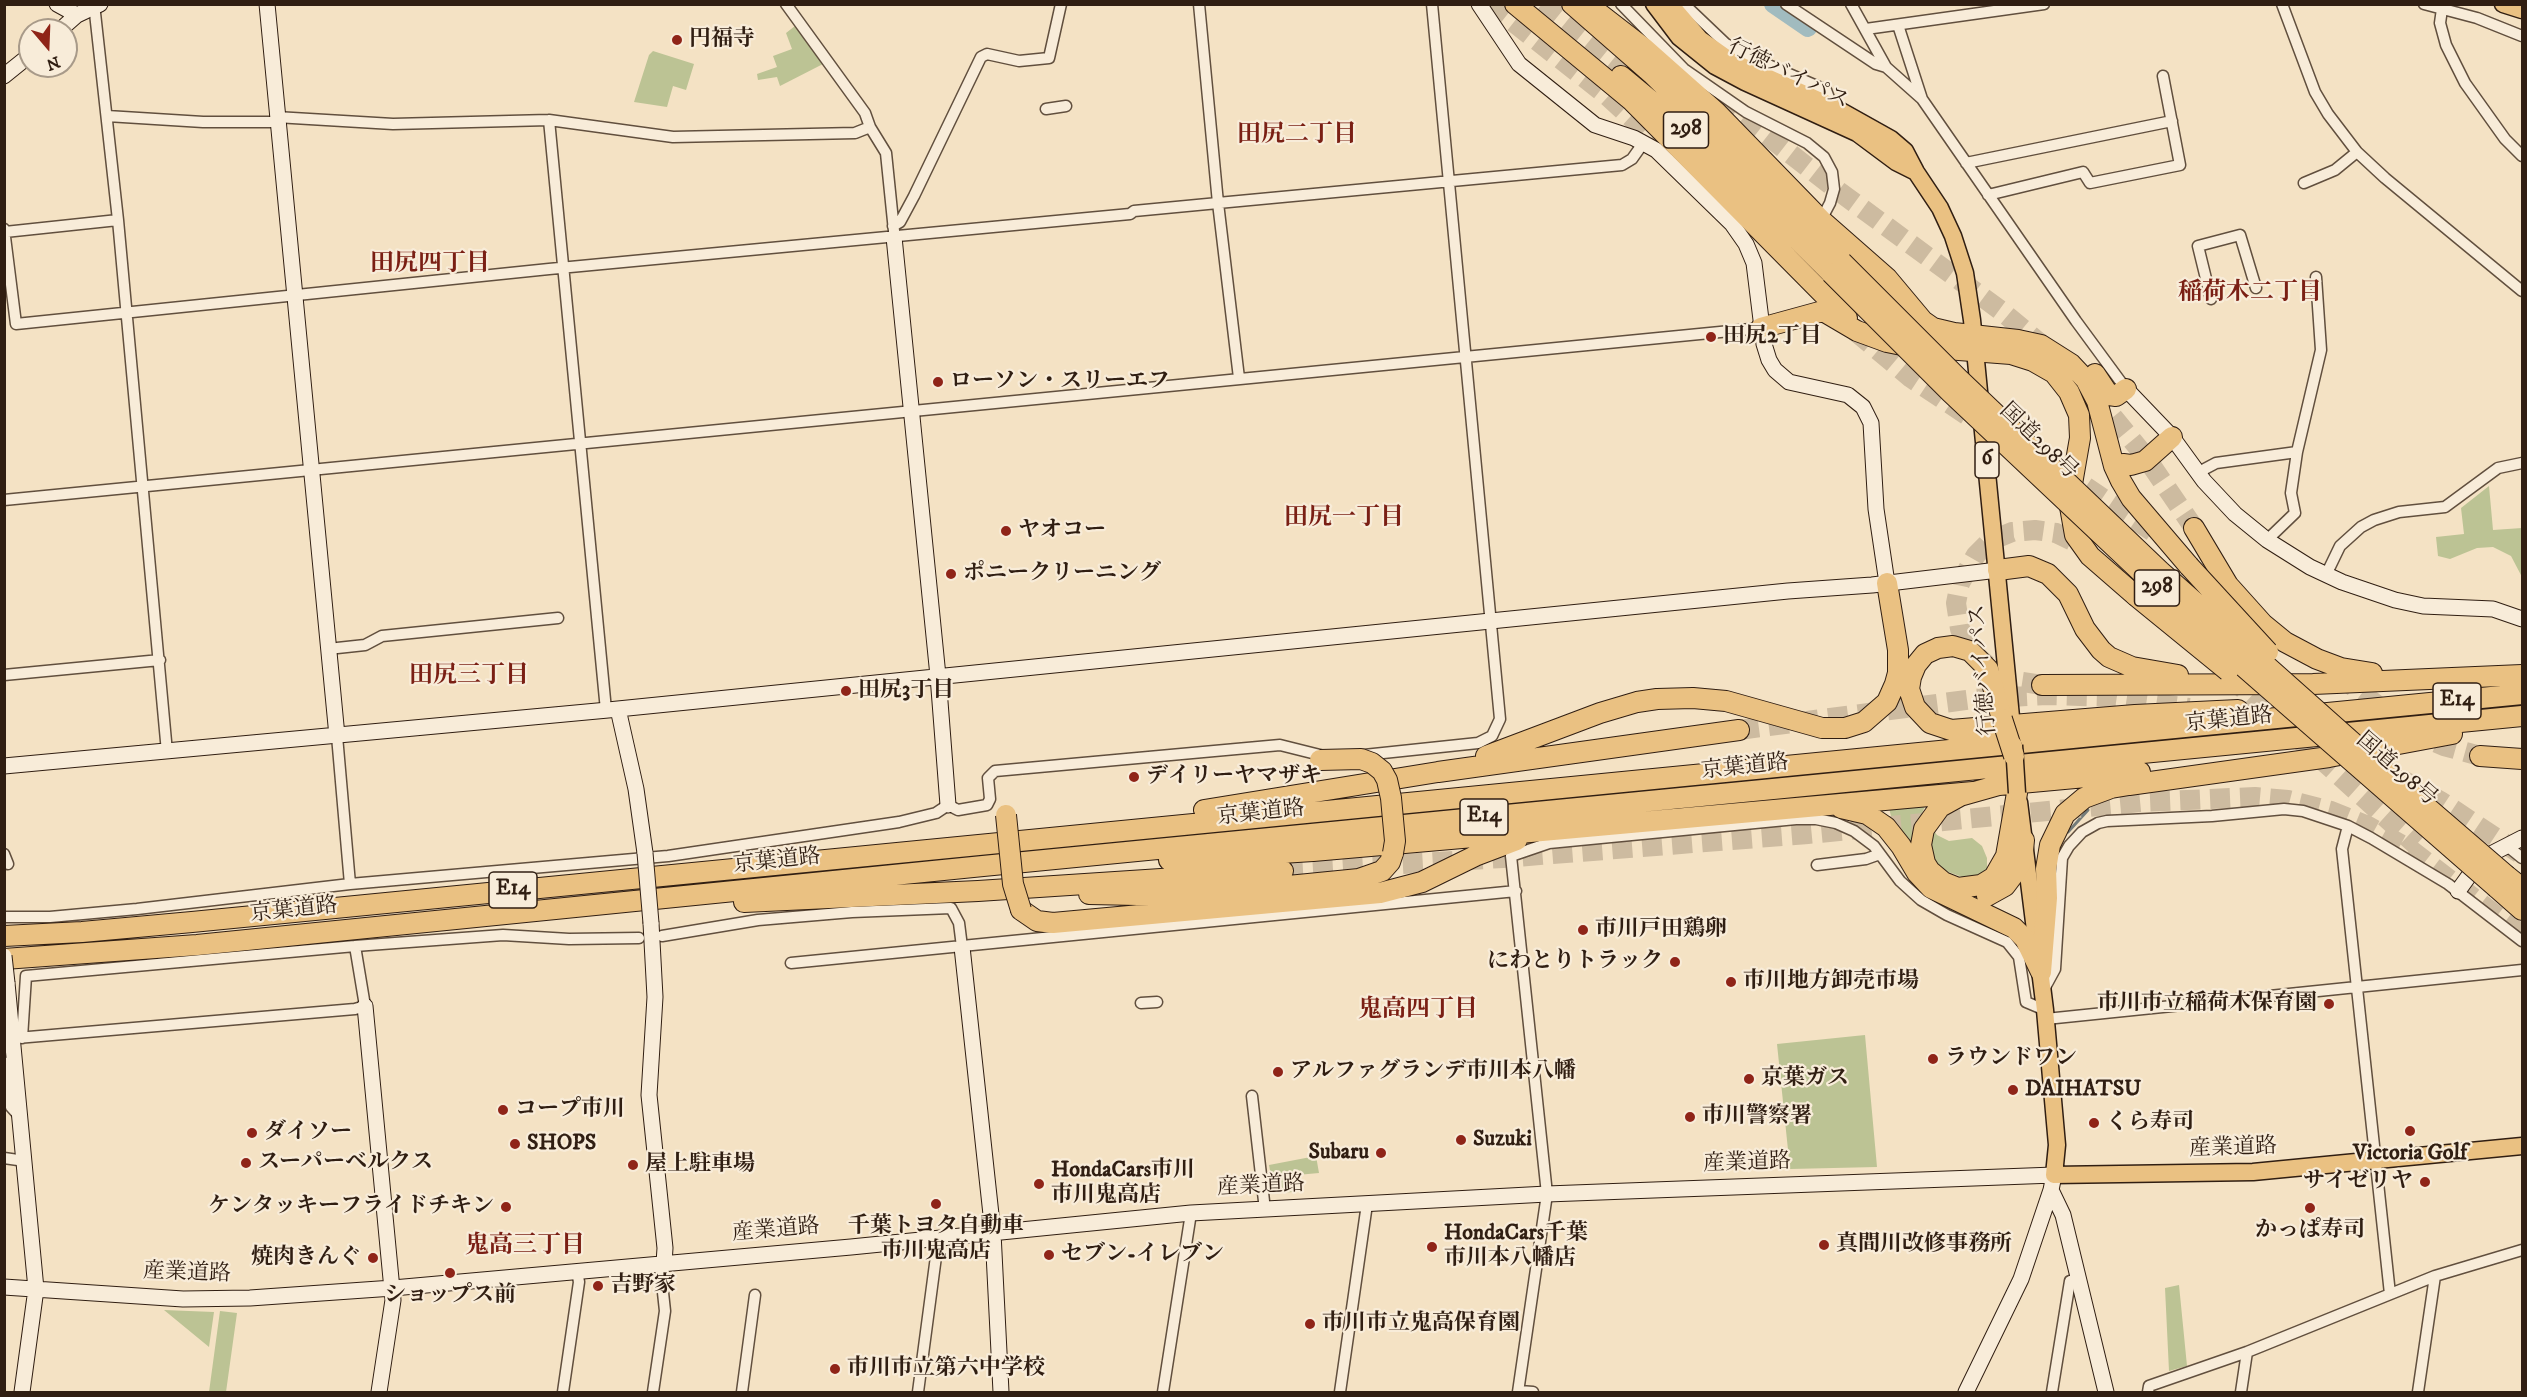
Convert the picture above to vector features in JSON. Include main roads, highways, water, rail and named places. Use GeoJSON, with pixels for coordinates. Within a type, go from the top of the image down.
{"type":"FeatureCollection","features":[{"type":"Feature","properties":{"kind":"highway","name":"298"},"geometry":{"type":"LineString","coordinates":[[1515,4],[1631,100],[1843,314],[1867,335],[1907,346],[1975,343],[2004,339],[2042,345],[2062,357],[2079,372],[2097,401],[2114,466],[2131,498],[2238,621],[2302,687],[2406,779],[2465,841]]}},
{"type":"Feature","properties":{"kind":"highway","name":"国道298号"},"geometry":{"type":"LineString","coordinates":[[1527,4],[1592,52],[1692,135],[2160,571],[2465,841],[2509,884],[2523,910]]}},
{"type":"Feature","properties":{"kind":"highway","name":"国道298号"},"geometry":{"type":"LineString","coordinates":[[1572,4],[1652,74],[1975,416],[2213,640],[2393,800],[2509,884]]}},
{"type":"Feature","properties":{"kind":"highway","name":"298"},"geometry":{"type":"LineString","coordinates":[[1587,4],[1646,49],[1716,112],[1821,220],[1896,288],[1923,321],[1975,343],[2022,357],[2054,373],[2069,392],[2079,416],[2078,450],[2069,501],[2075,535],[2090,556],[2314,743],[2393,800]]}},
{"type":"Feature","properties":{"kind":"highway"},"geometry":{"type":"LineString","coordinates":[[1792,261],[1807,293],[1796,319]]}},
{"type":"Feature","properties":{"kind":"highway"},"geometry":{"type":"LineString","coordinates":[[1796,319],[1854,265],[1866,264],[1875,268]]}},
{"type":"Feature","properties":{"kind":"highway"},"geometry":{"type":"LineString","coordinates":[[1761,328],[1816,313],[1829,312],[1867,335]]}},
{"type":"Feature","properties":{"kind":"highway"},"geometry":{"type":"LineString","coordinates":[[2004,339],[2031,336],[2056,340],[2080,357],[2109,395],[2116,396],[2126,389]]}},
{"type":"Feature","properties":{"kind":"highway"},"geometry":{"type":"LineString","coordinates":[[2078,450],[2131,465],[2145,461],[2172,436]]}},
{"type":"Feature","properties":{"kind":"highway"},"geometry":{"type":"LineString","coordinates":[[2194,528],[2242,604],[2263,624],[2297,649],[2329,664],[2356,671],[2463,677]]}},
{"type":"Feature","properties":{"kind":"highway"},"geometry":{"type":"LineString","coordinates":[[1998,570],[2029,566],[2056,579],[2068,594],[2092,640],[2101,650],[2119,662],[2154,672],[2231,684]]}},
{"type":"Feature","properties":{"kind":"highway"},"geometry":{"type":"LineString","coordinates":[[1438,772],[1519,745],[1609,710],[1657,699],[1693,698],[1726,701],[1822,728],[1845,728],[1864,722],[1887,702],[1898,673],[1898,650],[1887,583]]}},
{"type":"Feature","properties":{"kind":"highway"},"geometry":{"type":"LineString","coordinates":[[2014,756],[2007,718],[1988,669],[1970,651],[1953,646],[1938,648],[1925,654],[1916,665],[1909,688],[1915,707],[1930,723],[1951,730],[2228,710],[2391,707]]}},
{"type":"Feature","properties":{"kind":"highway"},"geometry":{"type":"LineString","coordinates":[[2042,685],[2313,684],[2523,675]]}},
{"type":"Feature","properties":{"kind":"highway","name":"京葉道路"},"geometry":{"type":"LineString","coordinates":[[4,936],[181,923],[2523,694]]}},
{"type":"Feature","properties":{"kind":"highway"},"geometry":{"type":"LineString","coordinates":[[2042,981],[2047,856],[2053,834],[2066,814],[2084,798],[2111,788],[2341,755],[2523,718]]}},
{"type":"Feature","properties":{"kind":"highway","name":"京葉道路"},"geometry":{"type":"LineString","coordinates":[[4,957],[162,948],[983,866],[2523,718]]}},
{"type":"Feature","properties":{"kind":"highway"},"geometry":{"type":"LineString","coordinates":[[1022,840],[1438,772],[1739,730]]}},
{"type":"Feature","properties":{"kind":"highway"},"geometry":{"type":"LineString","coordinates":[[2480,756],[2523,759]]}},
{"type":"Feature","properties":{"kind":"highway"},"geometry":{"type":"LineString","coordinates":[[978,891],[1155,896],[1222,892],[1365,878],[1375,875],[1385,868],[1393,853],[1391,798],[1386,777],[1372,763],[1361,759],[1320,760]]}},
{"type":"Feature","properties":{"kind":"highway"},"geometry":{"type":"LineString","coordinates":[[2017,793],[2006,856],[1999,872],[1981,885],[1958,888],[1943,882],[1930,871],[1923,854],[1922,837],[1927,821],[1940,807],[1960,796],[1999,785],[2101,775],[2173,770],[2236,770]]}},
{"type":"Feature","properties":{"kind":"highway"},"geometry":{"type":"LineString","coordinates":[[983,866],[1204,858],[1542,831],[1973,792]]}},
{"type":"Feature","properties":{"kind":"highway"},"geometry":{"type":"LineString","coordinates":[[1793,807],[1838,808],[1867,814],[1886,827],[1923,881],[1948,898],[2014,928],[2025,939],[2042,981]]}},
{"type":"Feature","properties":{"kind":"highway"},"geometry":{"type":"LineString","coordinates":[[1006,814],[1013,884],[1021,910],[1037,921],[1053,923],[1380,893],[1422,882],[1487,850],[1542,831]]}},
{"type":"Feature","properties":{"kind":"highway"},"geometry":{"type":"LineString","coordinates":[[1948,898],[1972,900],[1989,895],[2005,886],[2022,861],[2024,840]]}},
{"type":"Feature","properties":{"kind":"highway"},"geometry":{"type":"LineString","coordinates":[[566,908],[833,899],[1283,871]]}},
{"type":"Feature","properties":{"kind":"main road","name":"行徳バイパス"},"geometry":{"type":"LineString","coordinates":[[1654,4],[1679,38],[1704,59],[1745,82],[1805,102],[1832,106],[1874,128],[1905,151],[1936,201],[1953,236],[1965,273],[1975,343],[1998,570],[2007,718]]}},
{"type":"Feature","properties":{"kind":"main road","name":"行徳バイパス"},"geometry":{"type":"LineString","coordinates":[[1670,4],[1700,39],[1731,61],[1857,133],[1896,162],[1916,172]]}},
{"type":"Feature","properties":{"kind":"main road"},"geometry":{"type":"LineString","coordinates":[[2503,4],[2523,10]]}},
{"type":"Feature","properties":{"kind":"main road","name":"行徳バイパス"},"geometry":{"type":"LineString","coordinates":[[2014,756],[2042,981],[2057,1144],[2053,1182]]}},
{"type":"Feature","properties":{"kind":"main road","name":"産業道路"},"geometry":{"type":"LineString","coordinates":[[2053,1182],[2244,1172],[2523,1146]]}},
{"type":"Feature","properties":{"kind":"waterway"},"geometry":{"type":"LineString","coordinates":[[1773,4],[1808,28]]}},
{"type":"Feature","properties":{"kind":"waterway"},"geometry":{"type":"LineString","coordinates":[[2068,832],[2088,810]]}},
{"type":"Feature","properties":{"kind":"tunnel"},"geometry":{"type":"LineString","coordinates":[[1490,4],[1605,94],[1683,165]]}},
{"type":"Feature","properties":{"kind":"tunnel"},"geometry":{"type":"LineString","coordinates":[[1542,4],[1642,84]]}},
{"type":"Feature","properties":{"kind":"tunnel"},"geometry":{"type":"LineString","coordinates":[[1720,99],[1837,190],[2000,310],[2047,349]]}},
{"type":"Feature","properties":{"kind":"tunnel"},"geometry":{"type":"LineString","coordinates":[[1855,331],[1911,378],[1971,418]]}},
{"type":"Feature","properties":{"kind":"tunnel"},"geometry":{"type":"LineString","coordinates":[[2094,394],[2145,456],[2194,528]]}},
{"type":"Feature","properties":{"kind":"tunnel"},"geometry":{"type":"LineString","coordinates":[[2061,470],[2159,536]]}},
{"type":"Feature","properties":{"kind":"tunnel"},"geometry":{"type":"LineString","coordinates":[[2042,685],[2000,676],[1972,652],[1960,629],[1956,603],[1960,583],[1976,555],[1990,541],[2012,532],[2035,530],[2056,533],[2089,549]]}},
{"type":"Feature","properties":{"kind":"tunnel"},"geometry":{"type":"LineString","coordinates":[[2338,675],[2402,724],[2423,737],[2444,746],[2480,756]]}},
{"type":"Feature","properties":{"kind":"tunnel"},"geometry":{"type":"LineString","coordinates":[[2229,676],[2416,845]]}},
{"type":"Feature","properties":{"kind":"tunnel"},"geometry":{"type":"LineString","coordinates":[[1739,730],[1974,699],[2047,695],[2116,697],[2189,708]]}},
{"type":"Feature","properties":{"kind":"tunnel"},"geometry":{"type":"LineString","coordinates":[[2401,779],[2442,802],[2522,855]]}},
{"type":"Feature","properties":{"kind":"tunnel"},"geometry":{"type":"LineString","coordinates":[[1283,871],[1503,858],[1808,834],[2141,802],[2255,797],[2288,800],[2331,811],[2368,826],[2411,850],[2522,935]]}},
{"type":"Feature","properties":{"kind":"place","name":"円福寺"},"geometry":{"type":"Point","coordinates":[677,40]}},
{"type":"Feature","properties":{"kind":"place","name":"田尻2丁目"},"geometry":{"type":"Point","coordinates":[1711,337]}},
{"type":"Feature","properties":{"kind":"place","name":"ローソン・スリーエフ"},"geometry":{"type":"Point","coordinates":[938,382]}},
{"type":"Feature","properties":{"kind":"place","name":"ヤオコー"},"geometry":{"type":"Point","coordinates":[1006,531]}},
{"type":"Feature","properties":{"kind":"place","name":"ポニークリーニング"},"geometry":{"type":"Point","coordinates":[951,574]}},
{"type":"Feature","properties":{"kind":"place","name":"田尻3丁目"},"geometry":{"type":"Point","coordinates":[846,691]}},
{"type":"Feature","properties":{"kind":"place","name":"デイリーヤマザキ"},"geometry":{"type":"Point","coordinates":[1134,777]}},
{"type":"Feature","properties":{"kind":"place","name":"市川戸田鶏卵"},"geometry":{"type":"Point","coordinates":[1583,930]}},
{"type":"Feature","properties":{"kind":"place","name":"にわとりトラック"},"geometry":{"type":"Point","coordinates":[1675,962]}},
{"type":"Feature","properties":{"kind":"place","name":"市川地方卸売市場"},"geometry":{"type":"Point","coordinates":[1731,982]}},
{"type":"Feature","properties":{"kind":"place","name":"市川市立稲荷木保育園"},"geometry":{"type":"Point","coordinates":[2329,1004]}},
{"type":"Feature","properties":{"kind":"place","name":"ラウンドワン"},"geometry":{"type":"Point","coordinates":[1933,1059]}},
{"type":"Feature","properties":{"kind":"place","name":"アルファグランデ市川本八幡"},"geometry":{"type":"Point","coordinates":[1278,1072]}},
{"type":"Feature","properties":{"kind":"place","name":"京葉ガス"},"geometry":{"type":"Point","coordinates":[1749,1079]}},
{"type":"Feature","properties":{"kind":"place","name":"DAIHATSU"},"geometry":{"type":"Point","coordinates":[2013,1090]}},
{"type":"Feature","properties":{"kind":"place","name":"コープ市川"},"geometry":{"type":"Point","coordinates":[503,1110]}},
{"type":"Feature","properties":{"kind":"place","name":"市川警察署"},"geometry":{"type":"Point","coordinates":[1690,1117]}},
{"type":"Feature","properties":{"kind":"place","name":"くら寿司"},"geometry":{"type":"Point","coordinates":[2094,1123]}},
{"type":"Feature","properties":{"kind":"place","name":"Victoria Golf"},"geometry":{"type":"Point","coordinates":[2410,1131]}},
{"type":"Feature","properties":{"kind":"place","name":"ダイソー"},"geometry":{"type":"Point","coordinates":[252,1133]}},
{"type":"Feature","properties":{"kind":"place","name":"Suzuki"},"geometry":{"type":"Point","coordinates":[1461,1140]}},
{"type":"Feature","properties":{"kind":"place","name":"SHOPS"},"geometry":{"type":"Point","coordinates":[515,1144]}},
{"type":"Feature","properties":{"kind":"place","name":"Subaru"},"geometry":{"type":"Point","coordinates":[1381,1153]}},
{"type":"Feature","properties":{"kind":"place","name":"スーパーベルクス"},"geometry":{"type":"Point","coordinates":[246,1163]}},
{"type":"Feature","properties":{"kind":"place","name":"屋上駐車場"},"geometry":{"type":"Point","coordinates":[633,1165]}},
{"type":"Feature","properties":{"kind":"place","name":"サイゼリヤ"},"geometry":{"type":"Point","coordinates":[2425,1182]}},
{"type":"Feature","properties":{"kind":"place","name":"HondaCars市川 市川鬼高店"},"geometry":{"type":"Point","coordinates":[1039,1184]}},
{"type":"Feature","properties":{"kind":"place","name":"千葉トヨタ自動車 市川鬼高店"},"geometry":{"type":"Point","coordinates":[936,1204]}},
{"type":"Feature","properties":{"kind":"place","name":"ケンタッキーフライドチキン"},"geometry":{"type":"Point","coordinates":[506,1207]}},
{"type":"Feature","properties":{"kind":"place","name":"かっぱ寿司"},"geometry":{"type":"Point","coordinates":[2310,1208]}},
{"type":"Feature","properties":{"kind":"place","name":"真間川改修事務所"},"geometry":{"type":"Point","coordinates":[1824,1245]}},
{"type":"Feature","properties":{"kind":"place","name":"HondaCars千葉 市川本八幡店"},"geometry":{"type":"Point","coordinates":[1432,1247]}},
{"type":"Feature","properties":{"kind":"place","name":"セブン-イレブン"},"geometry":{"type":"Point","coordinates":[1049,1255]}},
{"type":"Feature","properties":{"kind":"place","name":"焼肉きんぐ"},"geometry":{"type":"Point","coordinates":[373,1258]}},
{"type":"Feature","properties":{"kind":"place","name":"ショップス前"},"geometry":{"type":"Point","coordinates":[450,1273]}},
{"type":"Feature","properties":{"kind":"place","name":"吉野家"},"geometry":{"type":"Point","coordinates":[598,1286]}},
{"type":"Feature","properties":{"kind":"place","name":"市川市立鬼高保育園"},"geometry":{"type":"Point","coordinates":[1310,1324]}},
{"type":"Feature","properties":{"kind":"place","name":"市川市立第六中学校"},"geometry":{"type":"Point","coordinates":[835,1369]}},
{"type":"Feature","properties":{"kind":"district","name":"田尻二丁目"},"geometry":{"type":"Point","coordinates":[1297,136]}},
{"type":"Feature","properties":{"kind":"district","name":"田尻四丁目"},"geometry":{"type":"Point","coordinates":[430,265]}},
{"type":"Feature","properties":{"kind":"district","name":"稲荷木二丁目"},"geometry":{"type":"Point","coordinates":[2250,294]}},
{"type":"Feature","properties":{"kind":"district","name":"田尻一丁目"},"geometry":{"type":"Point","coordinates":[1344,519]}},
{"type":"Feature","properties":{"kind":"district","name":"田尻三丁目"},"geometry":{"type":"Point","coordinates":[469,677]}},
{"type":"Feature","properties":{"kind":"district","name":"鬼高四丁目"},"geometry":{"type":"Point","coordinates":[1418,1011]}},
{"type":"Feature","properties":{"kind":"district","name":"鬼高三丁目"},"geometry":{"type":"Point","coordinates":[525,1247]}}]}
